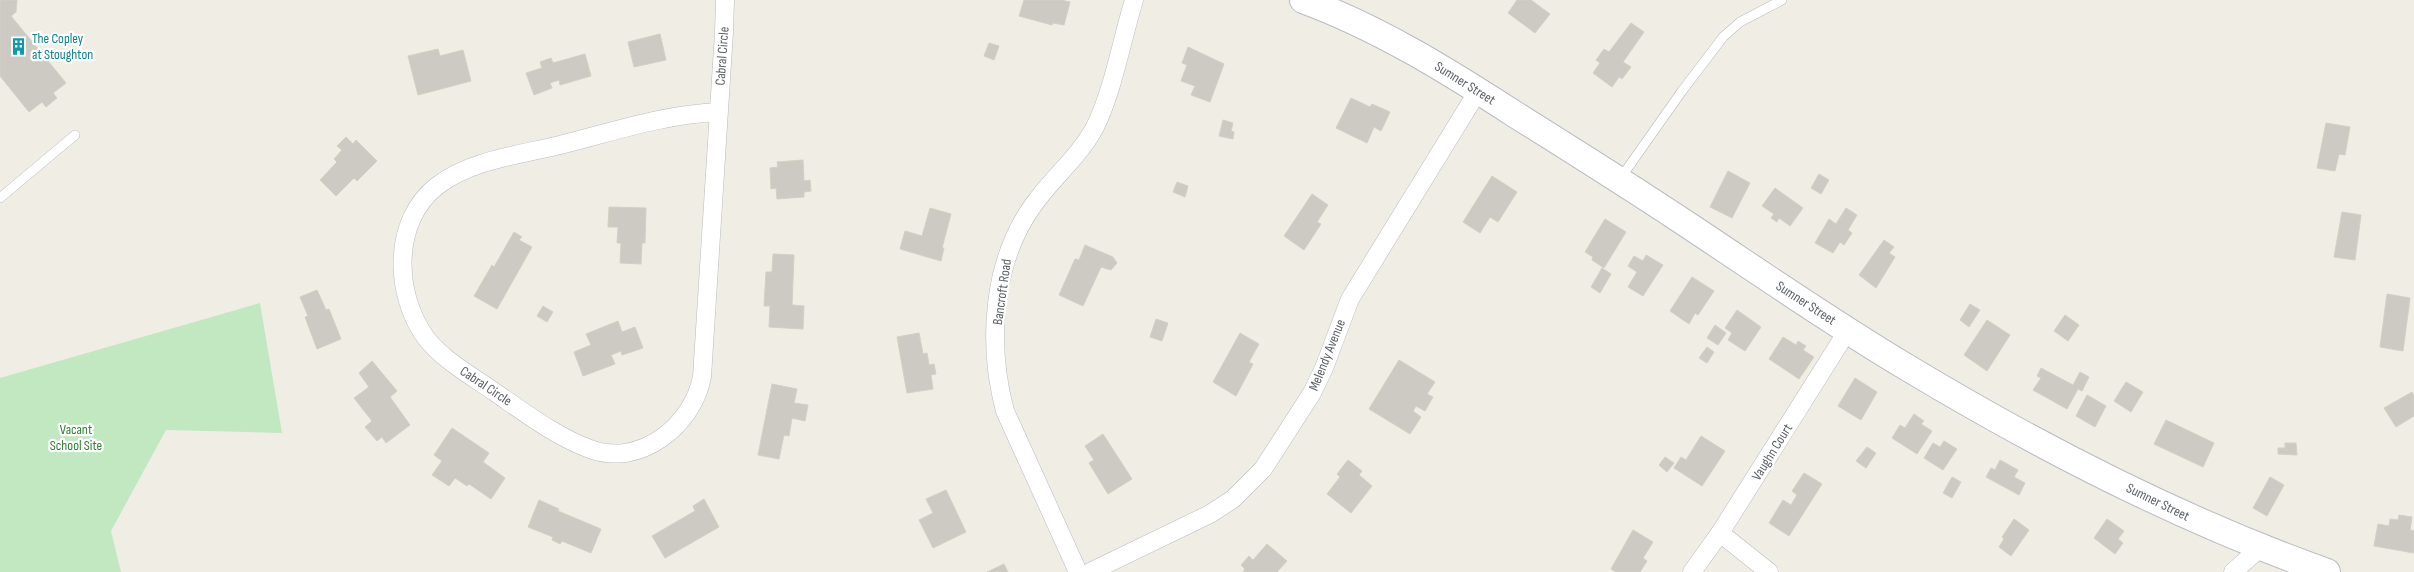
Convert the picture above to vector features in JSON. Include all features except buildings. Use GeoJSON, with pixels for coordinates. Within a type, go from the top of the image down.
{"type":"FeatureCollection","features":[{"type":"Feature","properties":{"kind":"main road","name":"Sumner Street"},"geometry":{"type":"LineString","coordinates":[[1303,0],[1387,38],[1478,91],[1619,180],[1848,330],[1953,394],[2167,507],[2327,572]]}},
{"type":"Feature","properties":{"kind":"street","name":"Cabral Circle"},"geometry":{"type":"LineString","coordinates":[[718,112],[681,116],[509,157],[466,171],[439,184],[429,193],[412,216],[406,230],[404,247],[409,302],[415,320],[431,344],[445,357],[514,406],[590,449],[612,452],[627,451],[649,445],[668,434],[689,412],[702,376],[725,0]]}},
{"type":"Feature","properties":{"kind":"street","name":"Bancroft Road"},"geometry":{"type":"LineString","coordinates":[[1078,572],[1005,411],[999,386],[997,364],[999,298],[1003,267],[1019,227],[1035,202],[1082,148],[1095,126],[1104,102],[1134,0]]}},
{"type":"Feature","properties":{"kind":"street","name":"Melendy Avenue"},"geometry":{"type":"LineString","coordinates":[[1090,572],[1210,514],[1233,499],[1263,469],[1312,393],[1324,368],[1350,298],[1478,91]]}},
{"type":"Feature","properties":{"kind":"street","name":"Vaughn Court"},"geometry":{"type":"LineString","coordinates":[[1692,572],[1720,533],[1848,330]]}},
{"type":"Feature","properties":{"kind":"street"},"geometry":{"type":"LineString","coordinates":[[1720,533],[1769,572]]}},
{"type":"Feature","properties":{"kind":"street"},"geometry":{"type":"LineString","coordinates":[[2233,572],[2262,547]]}},
{"type":"Feature","properties":{"kind":"lane"},"geometry":{"type":"LineString","coordinates":[[1619,180],[1723,37],[1740,22],[1782,0]]}},
{"type":"Feature","properties":{"kind":"lane"},"geometry":{"type":"LineString","coordinates":[[0,198],[75,135]]}},
{"type":"Feature","properties":{"kind":"green space","name":"Vacant School Site"},"geometry":{"type":"Polygon","coordinates":[[[260,303],[282,433],[166,430],[111,531],[121,572],[0,572],[0,378],[260,303]]]}},
{"type":"Feature","properties":{"kind":"place","name":"The Copley at Stoughton"},"geometry":{"type":"Point","coordinates":[18,46]}}]}
